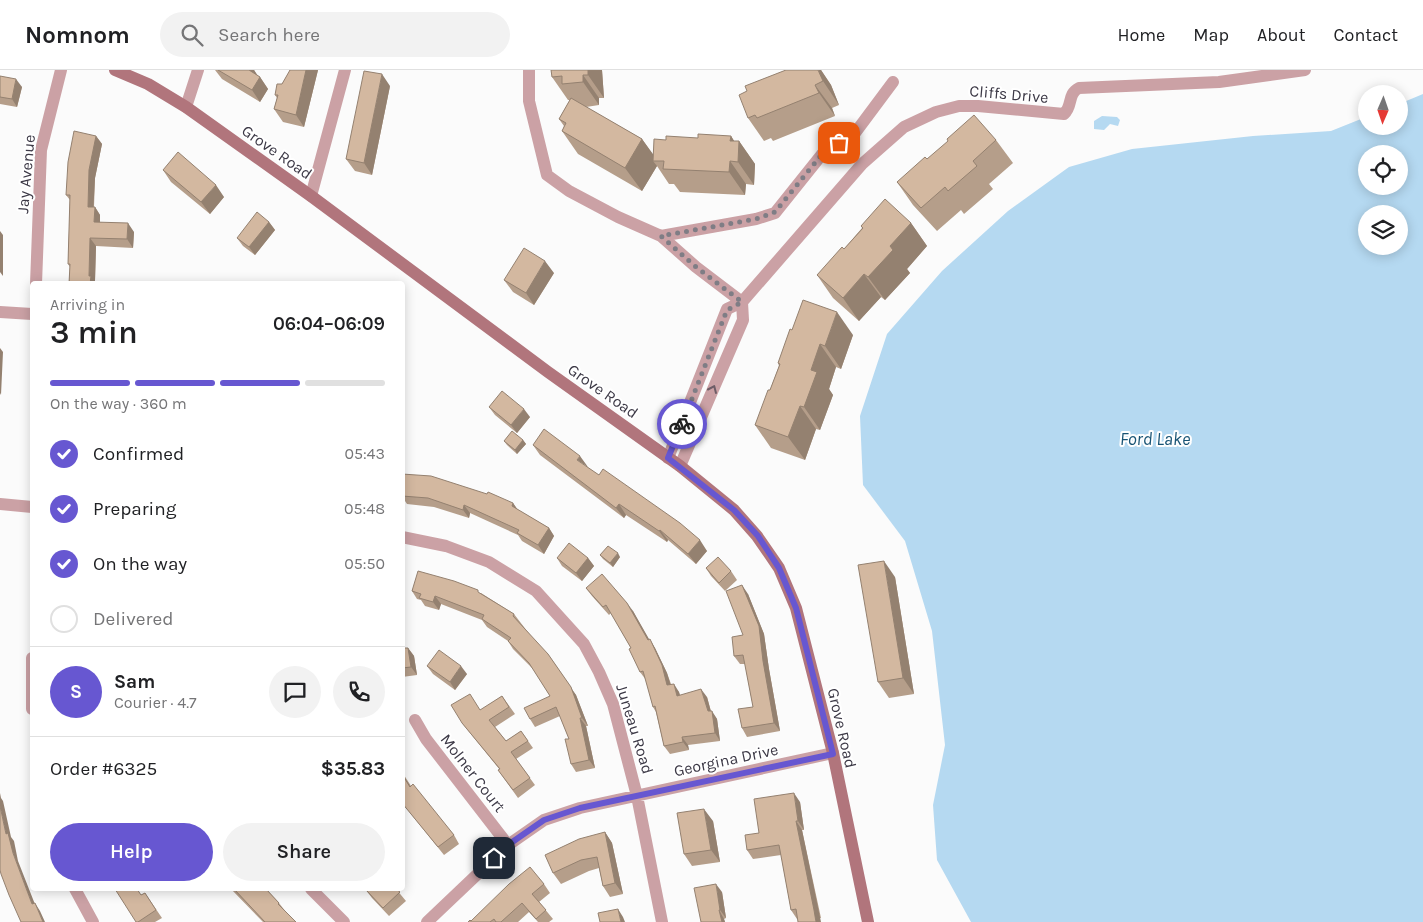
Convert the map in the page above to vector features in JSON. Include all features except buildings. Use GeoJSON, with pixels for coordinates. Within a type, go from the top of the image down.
{"type":"FeatureCollection","features":[{"type":"Feature","properties":{"kind":"main road","name":"Grove Road"},"geometry":{"type":"LineString","coordinates":[[115,70],[148,84],[186,107],[311,196],[548,372],[680,466],[734,510],[758,536],[779,568],[796,608],[833,754],[868,922]]}},
{"type":"Feature","properties":{"kind":"street","name":"Jay Avenue"},"geometry":{"type":"LineString","coordinates":[[36,281],[41,150],[61,70]]}},
{"type":"Feature","properties":{"kind":"street"},"geometry":{"type":"LineString","coordinates":[[186,107],[198,70]]}},
{"type":"Feature","properties":{"kind":"street"},"geometry":{"type":"LineString","coordinates":[[311,196],[344,70]]}},
{"type":"Feature","properties":{"kind":"street"},"geometry":{"type":"LineString","coordinates":[[529,70],[529,101],[547,175],[568,191],[618,217],[661,236],[696,267],[742,302],[743,320],[680,466]]}},
{"type":"Feature","properties":{"kind":"street","name":"Cliffs Drive"},"geometry":{"type":"LineString","coordinates":[[668,458],[727,310],[742,302],[862,164],[904,127],[948,108],[969,106],[1061,115],[1067,112],[1070,96],[1079,88],[1219,82],[1305,70]]}},
{"type":"Feature","properties":{"kind":"street"},"geometry":{"type":"LineString","coordinates":[[661,236],[756,219],[775,212],[823,153],[855,133],[893,82]]}},
{"type":"Feature","properties":{"kind":"street"},"geometry":{"type":"LineString","coordinates":[[0,312],[30,314]]}},
{"type":"Feature","properties":{"kind":"street"},"geometry":{"type":"LineString","coordinates":[[0,504],[30,507]]}},
{"type":"Feature","properties":{"kind":"street","name":"Juneau Road"},"geometry":{"type":"LineString","coordinates":[[405,538],[446,546],[489,562],[536,591],[584,644],[613,704],[637,796],[662,922]]}},
{"type":"Feature","properties":{"kind":"street","name":"Molner Court"},"geometry":{"type":"LineString","coordinates":[[415,720],[426,739],[508,845]]}},
{"type":"Feature","properties":{"kind":"street","name":"Georgina Drive"},"geometry":{"type":"LineString","coordinates":[[427,922],[508,845],[544,820],[580,808],[833,754]]}},
{"type":"Feature","properties":{"kind":"street"},"geometry":{"type":"LineString","coordinates":[[76,891],[93,922]]}},
{"type":"Feature","properties":{"kind":"street"},"geometry":{"type":"LineString","coordinates":[[313,891],[344,922]]}},
{"type":"Feature","properties":{"kind":"water","name":"Ford Lake"},"geometry":{"type":"Polygon","coordinates":[[[1423,94],[1423,922],[971,922],[937,860],[933,805],[945,745],[932,631],[905,541],[863,485],[860,416],[887,334],[942,271],[1008,211],[1069,167],[1132,149],[1253,136],[1331,131],[1358,120],[1358,135],[1408,135],[1408,100],[1423,94]]]}},
{"type":"Feature","properties":{"kind":"water"},"geometry":{"type":"Polygon","coordinates":[[[1102,116],[1117,117],[1120,120],[1118,126],[1110,124],[1104,130],[1094,129],[1094,121],[1102,116]]]}},
{"type":"Feature","properties":{"kind":"way so far"},"geometry":{"type":"LineString","coordinates":[[682,424],[727,310],[742,302],[696,267],[661,236],[756,219],[775,212],[823,153],[839,143]]}},
{"type":"Feature","properties":{"kind":"route"},"geometry":{"type":"LineString","coordinates":[[494,858],[508,845],[544,820],[580,808],[833,754],[796,608],[779,568],[758,536],[734,510],[668,458],[682,424]]}}]}
